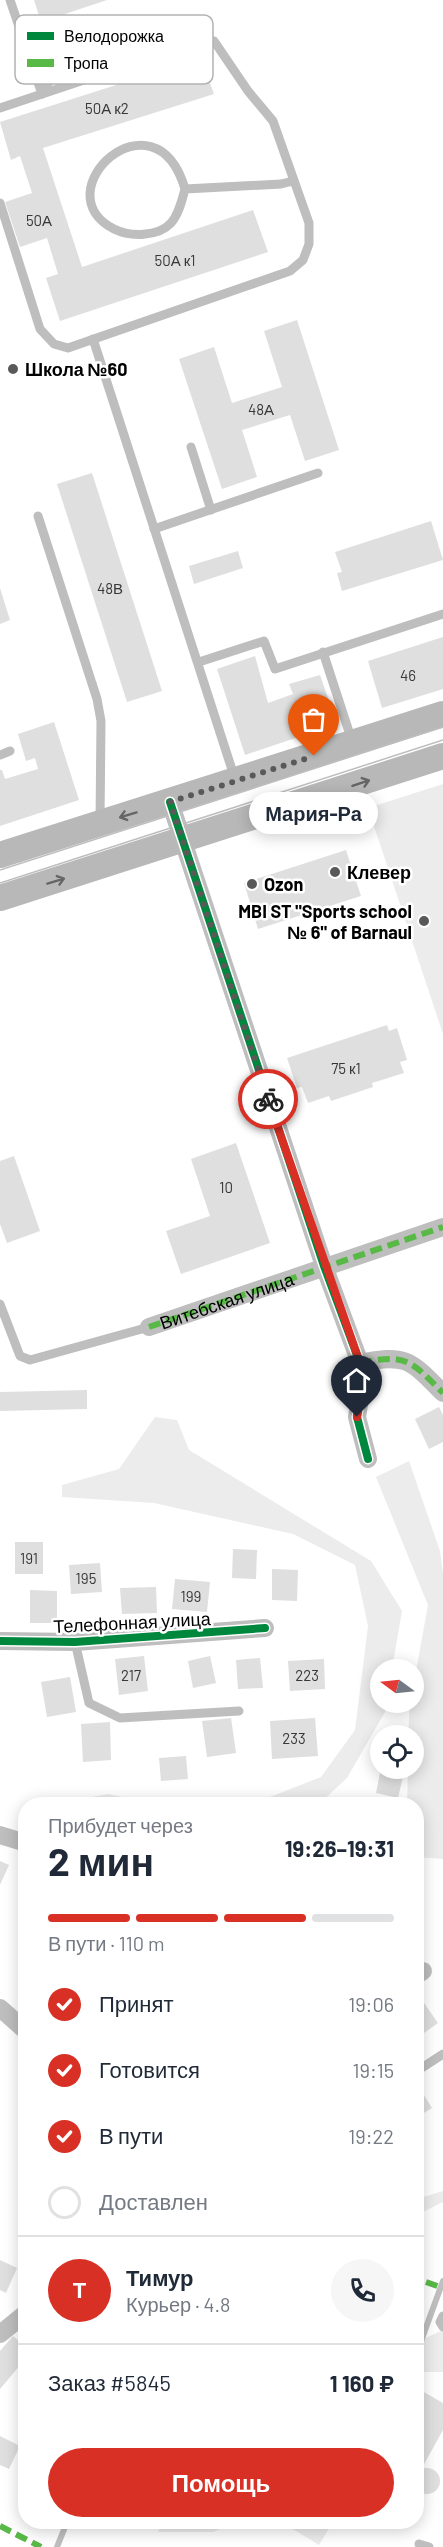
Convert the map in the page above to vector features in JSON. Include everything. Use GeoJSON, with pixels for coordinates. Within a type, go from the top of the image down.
{"type":"FeatureCollection","features":[{"type":"Feature","properties":{"kind":"main road"},"geometry":{"type":"LineString","coordinates":[[0,855],[443,714]]}},
{"type":"Feature","properties":{"kind":"main road"},"geometry":{"type":"LineString","coordinates":[[0,898],[443,756]]}},
{"type":"Feature","properties":{"kind":"street"},"geometry":{"type":"LineString","coordinates":[[170,802],[324,1266],[360,1363],[361,1392],[357,1417],[368,1459]]}},
{"type":"Feature","properties":{"kind":"street","name":"Витебская улица"},"geometry":{"type":"LineString","coordinates":[[149,1327],[443,1227]]}},
{"type":"Feature","properties":{"kind":"street"},"geometry":{"type":"LineString","coordinates":[[360,1363],[387,1357],[403,1360],[416,1366],[443,1393]]}},
{"type":"Feature","properties":{"kind":"street","name":"Телефонная улица"},"geometry":{"type":"LineString","coordinates":[[0,1641],[75,1642],[265,1628]]}},
{"type":"Feature","properties":{"kind":"street"},"geometry":{"type":"LineString","coordinates":[[0,1835],[18,1841]]}},
{"type":"Feature","properties":{"kind":"street"},"geometry":{"type":"LineString","coordinates":[[0,2008],[18,2024]]}},
{"type":"Feature","properties":{"kind":"lane"},"geometry":{"type":"LineString","coordinates":[[10,0],[15,15]]}},
{"type":"Feature","properties":{"kind":"lane"},"geometry":{"type":"LineString","coordinates":[[0,203],[40,329],[54,344],[68,348],[290,271],[303,260],[309,244],[309,224],[273,121],[248,91],[213,41]]}},
{"type":"Feature","properties":{"kind":"lane"},"geometry":{"type":"LineString","coordinates":[[39,84],[42,94]]}},
{"type":"Feature","properties":{"kind":"lane"},"geometry":{"type":"LineString","coordinates":[[42,94],[48,84]]}},
{"type":"Feature","properties":{"kind":"lane"},"geometry":{"type":"LineString","coordinates":[[0,108],[72,84]]}},
{"type":"Feature","properties":{"kind":"lane"},"geometry":{"type":"LineString","coordinates":[[141,146],[157,149],[170,158],[180,173],[185,189],[179,209],[170,224],[156,232],[137,235],[117,231],[102,223],[93,207],[90,190],[96,170],[105,159],[124,147],[141,146]]}},
{"type":"Feature","properties":{"kind":"lane"},"geometry":{"type":"LineString","coordinates":[[185,189],[281,184],[293,181]]}},
{"type":"Feature","properties":{"kind":"lane"},"geometry":{"type":"LineString","coordinates":[[93,339],[236,781]]}},
{"type":"Feature","properties":{"kind":"lane"},"geometry":{"type":"LineString","coordinates":[[191,447],[211,510]]}},
{"type":"Feature","properties":{"kind":"lane"},"geometry":{"type":"LineString","coordinates":[[154,529],[318,473]]}},
{"type":"Feature","properties":{"kind":"lane"},"geometry":{"type":"LineString","coordinates":[[38,516],[97,699],[100,721],[100,824]]}},
{"type":"Feature","properties":{"kind":"lane"},"geometry":{"type":"LineString","coordinates":[[199,662],[264,641],[275,669],[443,614]]}},
{"type":"Feature","properties":{"kind":"lane"},"geometry":{"type":"LineString","coordinates":[[323,652],[352,743]]}},
{"type":"Feature","properties":{"kind":"lane"},"geometry":{"type":"LineString","coordinates":[[0,755],[10,752]]}},
{"type":"Feature","properties":{"kind":"lane"},"geometry":{"type":"LineString","coordinates":[[0,1304],[20,1356],[30,1360],[149,1327]]}},
{"type":"Feature","properties":{"kind":"lane"},"geometry":{"type":"LineString","coordinates":[[75,1642],[89,1703],[120,1718],[239,1711]]}},
{"type":"Feature","properties":{"kind":"lane"},"geometry":{"type":"LineString","coordinates":[[424,2066],[443,2054]]}},
{"type":"Feature","properties":{"kind":"lane"},"geometry":{"type":"LineString","coordinates":[[443,2316],[440,2322],[443,2327]]}},
{"type":"Feature","properties":{"kind":"shaded area","name":"MBI ST \"Sports school № 6\" of Barnaul"},"geometry":{"type":"Polygon","coordinates":[[[443,784],[443,1034],[368,808],[443,784]]]}},
{"type":"Feature","properties":{"kind":"shaded area"},"geometry":{"type":"Polygon","coordinates":[[[155,1417],[177,1420],[189,1450],[371,1561],[402,1611],[394,1659],[370,1659],[370,1713],[384,1713],[378,1725],[370,1725],[370,1738],[347,1778],[327,1797],[270,1797],[321,1777],[355,1730],[368,1626],[355,1565],[293,1534],[154,1503],[62,1497],[62,1485],[119,1469],[155,1417]]]}},
{"type":"Feature","properties":{"kind":"shaded area"},"geometry":{"type":"Polygon","coordinates":[[[409,1461],[440,1551],[443,1574],[443,1859],[424,1858],[424,1797],[407,1797],[408,1779],[424,1779],[424,1725],[409,1725],[409,1713],[424,1713],[424,1659],[418,1659],[428,1605],[376,1477],[409,1461]]]}},
{"type":"Feature","properties":{"kind":"shaded area"},"geometry":{"type":"Polygon","coordinates":[[[108,1794],[122,1797],[92,1797],[108,1794]]]}},
{"type":"Feature","properties":{"kind":"shaded area"},"geometry":{"type":"Polygon","coordinates":[[[443,2191],[443,2202],[424,2212],[424,2197],[443,2191]]]}},
{"type":"Feature","properties":{"kind":"shaded area"},"geometry":{"type":"Polygon","coordinates":[[[443,2330],[443,2372],[424,2372],[424,2339],[443,2330]]]}},
{"type":"Feature","properties":{"kind":"shaded area"},"geometry":{"type":"Polygon","coordinates":[[[159,2529],[220,2529],[213,2532],[158,2532],[159,2529]]]}},
{"type":"Feature","properties":{"kind":"shaded area"},"geometry":{"type":"Polygon","coordinates":[[[293,2529],[329,2529],[319,2545],[293,2529]]]}},
{"type":"Feature","properties":{"kind":"building"},"geometry":{"type":"Polygon","coordinates":[[[34,0],[107,0],[62,15],[39,15],[34,0]]]}},
{"type":"Feature","properties":{"kind":"building"},"geometry":{"type":"Polygon","coordinates":[[[119,84],[210,84],[214,94],[43,148],[82,267],[253,210],[268,252],[60,321],[46,278],[58,274],[47,238],[20,247],[5,202],[32,193],[20,156],[11,160],[0,122],[119,84]]]}},
{"type":"Feature","properties":{"kind":"building"},"geometry":{"type":"Polygon","coordinates":[[[297,320],[339,450],[305,461],[290,415],[242,430],[257,477],[222,489],[179,359],[214,347],[232,403],[282,387],[264,331],[297,320]]]}},
{"type":"Feature","properties":{"kind":"building"},"geometry":{"type":"Polygon","coordinates":[[[92,473],[162,691],[127,702],[57,484],[92,473]]]}},
{"type":"Feature","properties":{"kind":"building"},"geometry":{"type":"Polygon","coordinates":[[[431,521],[443,560],[342,591],[337,573],[342,572],[335,552],[431,521]]]}},
{"type":"Feature","properties":{"kind":"building"},"geometry":{"type":"Polygon","coordinates":[[[238,551],[243,568],[194,584],[189,566],[238,551]]]}},
{"type":"Feature","properties":{"kind":"building"},"geometry":{"type":"Polygon","coordinates":[[[0,588],[10,620],[0,624],[0,588]]]}},
{"type":"Feature","properties":{"kind":"building"},"geometry":{"type":"Polygon","coordinates":[[[443,637],[443,689],[382,708],[368,661],[443,637]]]}},
{"type":"Feature","properties":{"kind":"building"},"geometry":{"type":"Polygon","coordinates":[[[255,656],[268,703],[293,694],[289,684],[320,675],[337,724],[245,755],[217,669],[255,656]]]}},
{"type":"Feature","properties":{"kind":"building"},"geometry":{"type":"Polygon","coordinates":[[[54,722],[79,800],[0,826],[0,770],[5,779],[38,769],[35,758],[26,761],[18,734],[54,722]]]}},
{"type":"Feature","properties":{"kind":"building"},"geometry":{"type":"Polygon","coordinates":[[[346,850],[361,896],[258,929],[244,883],[346,850]]]}},
{"type":"Feature","properties":{"kind":"building"},"geometry":{"type":"Polygon","coordinates":[[[387,1025],[389,1031],[397,1028],[407,1060],[400,1062],[404,1073],[372,1083],[373,1087],[331,1101],[329,1096],[308,1103],[302,1087],[297,1088],[287,1058],[387,1025]]]}},
{"type":"Feature","properties":{"kind":"building"},"geometry":{"type":"Polygon","coordinates":[[[236,1143],[270,1243],[181,1274],[166,1231],[210,1216],[191,1159],[236,1143]]]}},
{"type":"Feature","properties":{"kind":"building"},"geometry":{"type":"Polygon","coordinates":[[[14,1156],[40,1231],[7,1243],[0,1224],[0,1161],[14,1156]]]}},
{"type":"Feature","properties":{"kind":"building"},"geometry":{"type":"Polygon","coordinates":[[[87,1390],[87,1409],[0,1411],[0,1392],[87,1390]]]}},
{"type":"Feature","properties":{"kind":"building"},"geometry":{"type":"Polygon","coordinates":[[[439,1407],[443,1415],[443,1442],[429,1449],[415,1419],[439,1407]]]}},
{"type":"Feature","properties":{"kind":"building"},"geometry":{"type":"Polygon","coordinates":[[[15,1542],[43,1542],[43,1574],[15,1574],[15,1542]]]}},
{"type":"Feature","properties":{"kind":"building"},"geometry":{"type":"Polygon","coordinates":[[[233,1549],[257,1550],[256,1579],[232,1578],[233,1549]]]}},
{"type":"Feature","properties":{"kind":"building"},"geometry":{"type":"Polygon","coordinates":[[[100,1563],[102,1592],[71,1594],[69,1565],[100,1563]]]}},
{"type":"Feature","properties":{"kind":"building"},"geometry":{"type":"Polygon","coordinates":[[[272,1569],[298,1570],[297,1601],[272,1600],[272,1569]]]}},
{"type":"Feature","properties":{"kind":"building"},"geometry":{"type":"Polygon","coordinates":[[[175,1579],[210,1582],[207,1612],[172,1609],[175,1579]]]}},
{"type":"Feature","properties":{"kind":"building"},"geometry":{"type":"Polygon","coordinates":[[[156,1587],[157,1613],[122,1614],[120,1588],[156,1587]]]}},
{"type":"Feature","properties":{"kind":"building"},"geometry":{"type":"Polygon","coordinates":[[[30,1590],[57,1591],[57,1623],[30,1623],[30,1590]]]}},
{"type":"Feature","properties":{"kind":"building"},"geometry":{"type":"Polygon","coordinates":[[[144,1656],[148,1691],[119,1695],[115,1659],[144,1656]]]}},
{"type":"Feature","properties":{"kind":"building"},"geometry":{"type":"Polygon","coordinates":[[[210,1656],[216,1683],[193,1688],[188,1661],[210,1656]]]}},
{"type":"Feature","properties":{"kind":"building"},"geometry":{"type":"Polygon","coordinates":[[[260,1658],[263,1688],[238,1689],[236,1660],[260,1658]]]}},
{"type":"Feature","properties":{"kind":"building"},"geometry":{"type":"Polygon","coordinates":[[[324,1659],[325,1689],[290,1691],[288,1661],[324,1659]]]}},
{"type":"Feature","properties":{"kind":"building"},"geometry":{"type":"Polygon","coordinates":[[[70,1677],[76,1712],[47,1717],[41,1682],[70,1677]]]}},
{"type":"Feature","properties":{"kind":"building"},"geometry":{"type":"Polygon","coordinates":[[[231,1718],[236,1753],[207,1757],[202,1721],[231,1718]]]}},
{"type":"Feature","properties":{"kind":"building"},"geometry":{"type":"Polygon","coordinates":[[[315,1718],[318,1756],[272,1759],[270,1721],[315,1718]]]}},
{"type":"Feature","properties":{"kind":"building"},"geometry":{"type":"Polygon","coordinates":[[[110,1722],[111,1760],[83,1762],[81,1724],[110,1722]]]}},
{"type":"Feature","properties":{"kind":"building"},"geometry":{"type":"Polygon","coordinates":[[[186,1756],[188,1779],[161,1781],[159,1758],[186,1756]]]}},
{"type":"Feature","properties":{"kind":"building"},"geometry":{"type":"Polygon","coordinates":[[[379,1779],[402,1779],[398,1797],[376,1793],[379,1779]]]}},
{"type":"Feature","properties":{"kind":"building"},"geometry":{"type":"Polygon","coordinates":[[[0,1861],[9,1865],[0,1885],[0,1861]]]}},
{"type":"Feature","properties":{"kind":"building"},"geometry":{"type":"Polygon","coordinates":[[[424,2003],[438,2023],[424,2033],[424,2003]]]}},
{"type":"Feature","properties":{"kind":"building"},"geometry":{"type":"Polygon","coordinates":[[[424,2095],[432,2108],[424,2113],[424,2095]]]}},
{"type":"Feature","properties":{"kind":"building"},"geometry":{"type":"Polygon","coordinates":[[[0,2260],[17,2268],[6,2293],[0,2290],[0,2260]]]}},
{"type":"Feature","properties":{"kind":"building"},"geometry":{"type":"Polygon","coordinates":[[[13,2336],[18,2340],[18,2368],[0,2389],[0,2351],[13,2336]]]}},
{"type":"Feature","properties":{"kind":"building"},"geometry":{"type":"Polygon","coordinates":[[[424,2392],[443,2403],[443,2430],[424,2464],[424,2392]]]}},
{"type":"Feature","properties":{"kind":"building"},"geometry":{"type":"Polygon","coordinates":[[[0,2436],[18,2445],[18,2450],[9,2469],[0,2465],[0,2436]]]}},
{"type":"Feature","properties":{"kind":"building"},"geometry":{"type":"Polygon","coordinates":[[[424,2469],[432,2469],[439,2476],[439,2486],[436,2490],[424,2493],[424,2469]]]}},
{"type":"Feature","properties":{"kind":"waterway"},"geometry":{"type":"LineString","coordinates":[[424,2333],[443,2281]]}},
{"type":"Feature","properties":{"kind":"waterway"},"geometry":{"type":"LineString","coordinates":[[57,2547],[64,2529]]}},
{"type":"Feature","properties":{"kind":"tram line"},"geometry":{"type":"LineString","coordinates":[[0,870],[443,727]]}},
{"type":"Feature","properties":{"kind":"tram line"},"geometry":{"type":"LineString","coordinates":[[0,883],[443,740]]}},
{"type":"Feature","properties":{"kind":"marked path"},"geometry":{"type":"LineString","coordinates":[[149,1327],[443,1227]]}},
{"type":"Feature","properties":{"kind":"marked path"},"geometry":{"type":"LineString","coordinates":[[360,1363],[388,1359],[407,1362],[423,1373],[443,1393]]}},
{"type":"Feature","properties":{"kind":"marked path"},"geometry":{"type":"LineString","coordinates":[[426,2282],[443,2288]]}},
{"type":"Feature","properties":{"kind":"marked path"},"geometry":{"type":"LineString","coordinates":[[0,2526],[41,2547]]}},
{"type":"Feature","properties":{"kind":"cycle path"},"geometry":{"type":"LineString","coordinates":[[170,802],[324,1266],[360,1363],[361,1392],[357,1417],[368,1459]]}},
{"type":"Feature","properties":{"kind":"cycle path"},"geometry":{"type":"LineString","coordinates":[[0,1641],[75,1642],[265,1628]]}},
{"type":"Feature","properties":{"kind":"way so far"},"geometry":{"type":"LineString","coordinates":[[268,1099],[170,802],[314,756]]}},
{"type":"Feature","properties":{"kind":"place","name":"Школа №60"},"geometry":{"type":"Point","coordinates":[13,369]}},
{"type":"Feature","properties":{"kind":"place","name":"Мария-Ра"},"geometry":{"type":"Point","coordinates":[314,756]}},
{"type":"Feature","properties":{"kind":"place","name":"Клевер"},"geometry":{"type":"Point","coordinates":[335,872]}},
{"type":"Feature","properties":{"kind":"place","name":"Ozon"},"geometry":{"type":"Point","coordinates":[252,884]}},
{"type":"Feature","properties":{"kind":"place","name":"MBI ST \"Sports school № 6\" of Barnaul"},"geometry":{"type":"Point","coordinates":[424,921]}},
{"type":"Feature","properties":{"kind":"route"},"geometry":{"type":"LineString","coordinates":[[268,1099],[324,1266],[360,1363],[361,1392],[357,1417]]}}]}
